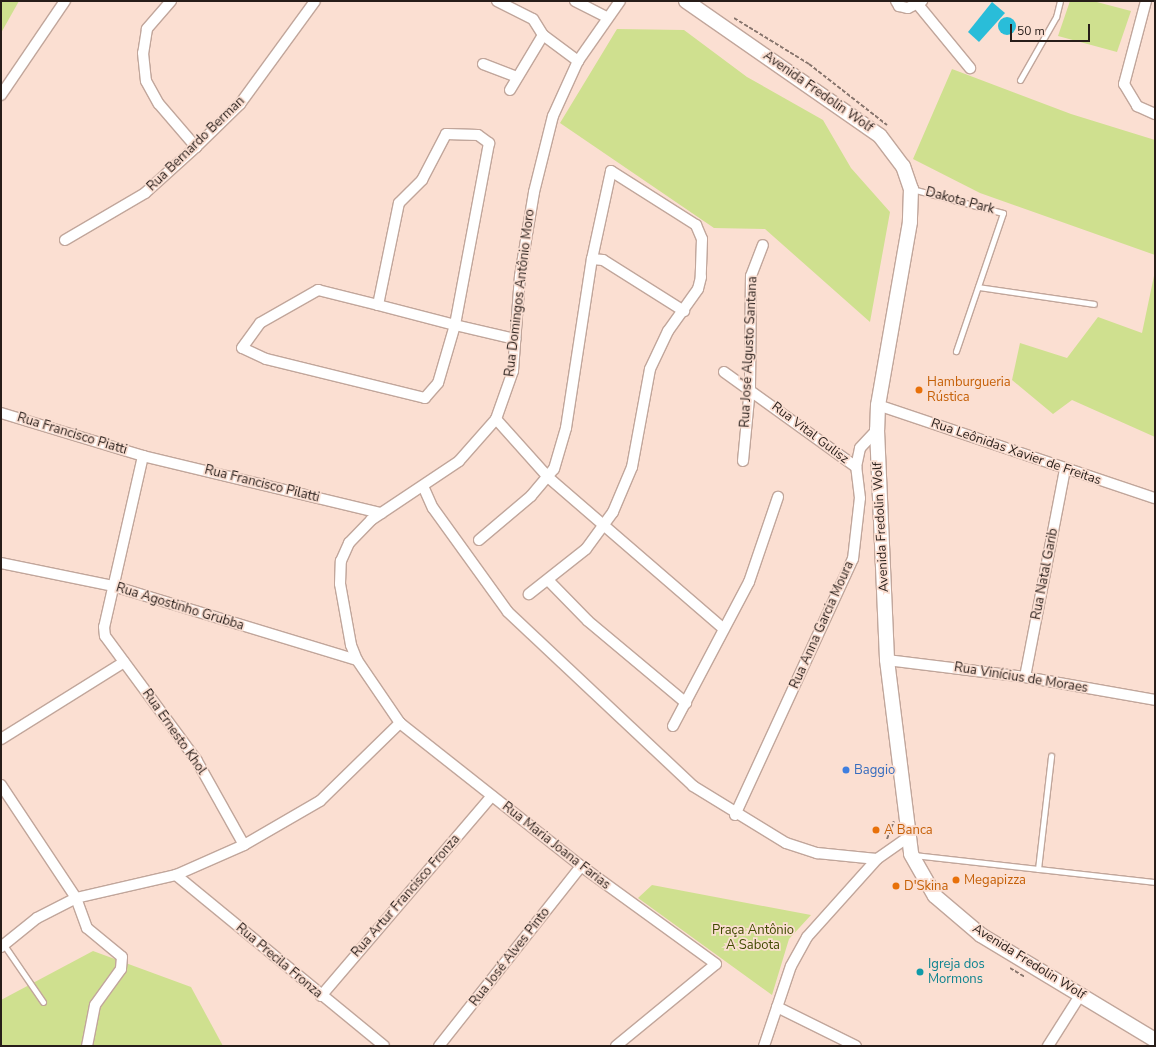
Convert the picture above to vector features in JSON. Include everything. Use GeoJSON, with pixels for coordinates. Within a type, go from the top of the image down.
{"type":"FeatureCollection","features":[{"type":"Feature","properties":{"kind":"main road","name":"Avenida Fredolin Wolf"},"geometry":{"type":"LineString","coordinates":[[686,1],[880,136],[903,166],[911,188],[910,222],[878,405],[877,430],[887,660],[907,838],[912,854],[935,896],[981,935],[1155,1040]]}},
{"type":"Feature","properties":{"kind":"street"},"geometry":{"type":"LineString","coordinates":[[1,95],[65,1]]}},
{"type":"Feature","properties":{"kind":"street"},"geometry":{"type":"LineString","coordinates":[[171,1],[147,29],[143,53],[146,81],[159,104],[196,147]]}},
{"type":"Feature","properties":{"kind":"street","name":"Rua Bernardo Berman"},"geometry":{"type":"LineString","coordinates":[[65,240],[145,193],[196,147],[240,104],[315,1]]}},
{"type":"Feature","properties":{"kind":"street"},"geometry":{"type":"LineString","coordinates":[[497,1],[533,19],[543,35],[578,61]]}},
{"type":"Feature","properties":{"kind":"street"},"geometry":{"type":"LineString","coordinates":[[575,1],[606,17]]}},
{"type":"Feature","properties":{"kind":"street","name":"Rua Domingos Antônio Moro"},"geometry":{"type":"LineString","coordinates":[[400,723],[357,660],[351,645],[340,584],[342,561],[349,543],[381,513],[459,461],[496,419],[513,371],[520,276],[534,192],[553,116],[578,61],[606,17],[620,1]]}},
{"type":"Feature","properties":{"kind":"street"},"geometry":{"type":"LineString","coordinates":[[896,1],[908,8],[918,2],[970,68]]}},
{"type":"Feature","properties":{"kind":"street"},"geometry":{"type":"LineString","coordinates":[[1146,1],[1124,84],[1137,106],[1155,114]]}},
{"type":"Feature","properties":{"kind":"street"},"geometry":{"type":"LineString","coordinates":[[510,90],[543,35]]}},
{"type":"Feature","properties":{"kind":"street"},"geometry":{"type":"LineString","coordinates":[[483,64],[517,77]]}},
{"type":"Feature","properties":{"kind":"street"},"geometry":{"type":"LineString","coordinates":[[378,305],[399,203],[422,180],[446,134],[478,135],[489,142],[455,325],[438,383],[425,398],[266,359],[242,348],[260,323],[318,290],[455,325],[515,339]]}},
{"type":"Feature","properties":{"kind":"street"},"geometry":{"type":"LineString","coordinates":[[479,540],[549,478],[566,428],[592,259],[611,171],[700,231],[701,277],[684,311],[664,337],[650,369],[632,467],[604,526],[581,554],[529,594]]}},
{"type":"Feature","properties":{"kind":"street","name":"Rua José Algusto Santana"},"geometry":{"type":"LineString","coordinates":[[743,462],[750,388],[750,276],[763,245]]}},
{"type":"Feature","properties":{"kind":"street"},"geometry":{"type":"LineString","coordinates":[[592,259],[603,260],[684,311]]}},
{"type":"Feature","properties":{"kind":"street","name":"Rua Vital Gulisz"},"geometry":{"type":"LineString","coordinates":[[724,372],[750,388],[856,467]]}},
{"type":"Feature","properties":{"kind":"street","name":"Rua Leônidas Xavier de Freitas"},"geometry":{"type":"LineString","coordinates":[[878,405],[1064,470],[1155,498]]}},
{"type":"Feature","properties":{"kind":"street","name":"Rua Francisco Piatti"},"geometry":{"type":"LineString","coordinates":[[1,413],[143,456]]}},
{"type":"Feature","properties":{"kind":"street"},"geometry":{"type":"LineString","coordinates":[[496,419],[549,478],[724,629]]}},
{"type":"Feature","properties":{"kind":"street","name":"Rua Anna Garcia Moura"},"geometry":{"type":"LineString","coordinates":[[735,815],[853,559],[860,498],[856,467],[860,448],[877,430]]}},
{"type":"Feature","properties":{"kind":"street","name":"Rua Francisco Pilatti"},"geometry":{"type":"LineString","coordinates":[[143,456],[381,513]]}},
{"type":"Feature","properties":{"kind":"street","name":"Rua Ernesto Khol"},"geometry":{"type":"LineString","coordinates":[[143,456],[104,627],[110,645],[198,761],[244,845]]}},
{"type":"Feature","properties":{"kind":"street","name":"Rua Natal Garib"},"geometry":{"type":"LineString","coordinates":[[1025,677],[1064,470]]}},
{"type":"Feature","properties":{"kind":"street"},"geometry":{"type":"LineString","coordinates":[[423,486],[433,508],[508,612],[693,786],[735,815],[786,843],[817,853],[877,859]]}},
{"type":"Feature","properties":{"kind":"street"},"geometry":{"type":"LineString","coordinates":[[673,726],[749,582],[778,497]]}},
{"type":"Feature","properties":{"kind":"street","name":"Rua Agostinho Grubba"},"geometry":{"type":"LineString","coordinates":[[1,563],[113,586],[357,660]]}},
{"type":"Feature","properties":{"kind":"street"},"geometry":{"type":"LineString","coordinates":[[548,580],[588,621],[686,703]]}},
{"type":"Feature","properties":{"kind":"street","name":"Rua Vinícius de Moraes"},"geometry":{"type":"LineString","coordinates":[[887,660],[1025,677],[1155,700]]}},
{"type":"Feature","properties":{"kind":"street"},"geometry":{"type":"LineString","coordinates":[[1,739],[124,662]]}},
{"type":"Feature","properties":{"kind":"street"},"geometry":{"type":"LineString","coordinates":[[2,946],[37,918],[76,898],[176,875],[244,845],[320,801],[400,723]]}},
{"type":"Feature","properties":{"kind":"street","name":"Rua Maria Joana Farias"},"geometry":{"type":"LineString","coordinates":[[400,723],[581,866],[716,964],[616,1046]]}},
{"type":"Feature","properties":{"kind":"street"},"geometry":{"type":"LineString","coordinates":[[1,785],[76,898],[87,928],[122,958],[120,969],[96,1005],[87,1046]]}},
{"type":"Feature","properties":{"kind":"street","name":"Rua Artur Francisco Fronza"},"geometry":{"type":"LineString","coordinates":[[321,996],[492,796]]}},
{"type":"Feature","properties":{"kind":"street"},"geometry":{"type":"LineString","coordinates":[[764,1046],[791,966],[807,937],[877,859],[907,838]]}},
{"type":"Feature","properties":{"kind":"street","name":"Rua José Alves Pinto"},"geometry":{"type":"LineString","coordinates":[[439,1046],[581,866]]}},
{"type":"Feature","properties":{"kind":"street","name":"Rua Precila Fronza"},"geometry":{"type":"LineString","coordinates":[[176,875],[321,996],[384,1046]]}},
{"type":"Feature","properties":{"kind":"street"},"geometry":{"type":"LineString","coordinates":[[1048,1046],[1081,994]]}},
{"type":"Feature","properties":{"kind":"street"},"geometry":{"type":"LineString","coordinates":[[777,1007],[856,1046]]}},
{"type":"Feature","properties":{"kind":"lane"},"geometry":{"type":"LineString","coordinates":[[1020,80],[1056,17],[1060,1]]}},
{"type":"Feature","properties":{"kind":"lane","name":"Dakota Park"},"geometry":{"type":"LineString","coordinates":[[911,188],[1003,213],[956,351]]}},
{"type":"Feature","properties":{"kind":"lane"},"geometry":{"type":"LineString","coordinates":[[978,287],[1094,304]]}},
{"type":"Feature","properties":{"kind":"lane"},"geometry":{"type":"LineString","coordinates":[[1038,869],[1051,756]]}},
{"type":"Feature","properties":{"kind":"lane"},"geometry":{"type":"LineString","coordinates":[[912,854],[1155,882]]}},
{"type":"Feature","properties":{"kind":"lane"},"geometry":{"type":"LineString","coordinates":[[2,946],[43,1002]]}},
{"type":"Feature","properties":{"kind":"path"},"geometry":{"type":"LineString","coordinates":[[732,17],[821,72],[891,130]]}},
{"type":"Feature","properties":{"kind":"path"},"geometry":{"type":"LineString","coordinates":[[891,848],[887,839],[895,816]]}},
{"type":"Feature","properties":{"kind":"path"},"geometry":{"type":"LineString","coordinates":[[1007,966],[1030,980]]}},
{"type":"Feature","properties":{"kind":"green space"},"geometry":{"type":"Polygon","coordinates":[[[1,1],[19,1],[1,33],[1,1]]]}},
{"type":"Feature","properties":{"kind":"green space"},"geometry":{"type":"Polygon","coordinates":[[[1070,1],[1093,1],[1131,11],[1117,52],[1058,36],[1070,1]]]}},
{"type":"Feature","properties":{"kind":"green space"},"geometry":{"type":"Polygon","coordinates":[[[617,29],[684,30],[747,77],[823,120],[851,168],[890,212],[870,322],[765,229],[714,228],[560,123],[617,29]]]}},
{"type":"Feature","properties":{"kind":"green space"},"geometry":{"type":"Polygon","coordinates":[[[952,69],[1071,114],[1155,140],[1155,255],[980,193],[913,159],[952,69]]]}},
{"type":"Feature","properties":{"kind":"green space"},"geometry":{"type":"Polygon","coordinates":[[[1155,271],[1155,437],[1072,400],[1053,414],[1012,380],[1020,343],[1067,358],[1098,317],[1142,333],[1155,271]]]}},
{"type":"Feature","properties":{"kind":"green space","name":"Praça Antônio A Sabota"},"geometry":{"type":"Polygon","coordinates":[[[652,885],[811,915],[789,939],[772,995],[638,898],[652,885]]]}},
{"type":"Feature","properties":{"kind":"green space"},"geometry":{"type":"Polygon","coordinates":[[[93,951],[191,987],[223,1046],[1,1046],[1,1000],[93,951]]]}},
{"type":"Feature","properties":{"kind":"water"},"geometry":{"type":"Polygon","coordinates":[[[992,2],[1005,13],[979,42],[968,32],[992,2]]]}},
{"type":"Feature","properties":{"kind":"water"},"geometry":{"type":"Polygon","coordinates":[[[1007,17],[1013,20],[1016,26],[1013,32],[1007,35],[1001,32],[998,26],[1001,20],[1007,17]]]}},
{"type":"Feature","properties":{"kind":"place","name":"Hamburgueria Rústica"},"geometry":{"type":"Point","coordinates":[919,390]}},
{"type":"Feature","properties":{"kind":"place","name":"Baggio"},"geometry":{"type":"Point","coordinates":[846,770]}},
{"type":"Feature","properties":{"kind":"place","name":"A Banca"},"geometry":{"type":"Point","coordinates":[876,830]}},
{"type":"Feature","properties":{"kind":"place","name":"Megapizza"},"geometry":{"type":"Point","coordinates":[956,880]}},
{"type":"Feature","properties":{"kind":"place","name":"D'Skina"},"geometry":{"type":"Point","coordinates":[896,886]}},
{"type":"Feature","properties":{"kind":"place","name":"Igreja dos Mormons"},"geometry":{"type":"Point","coordinates":[920,972]}}]}
